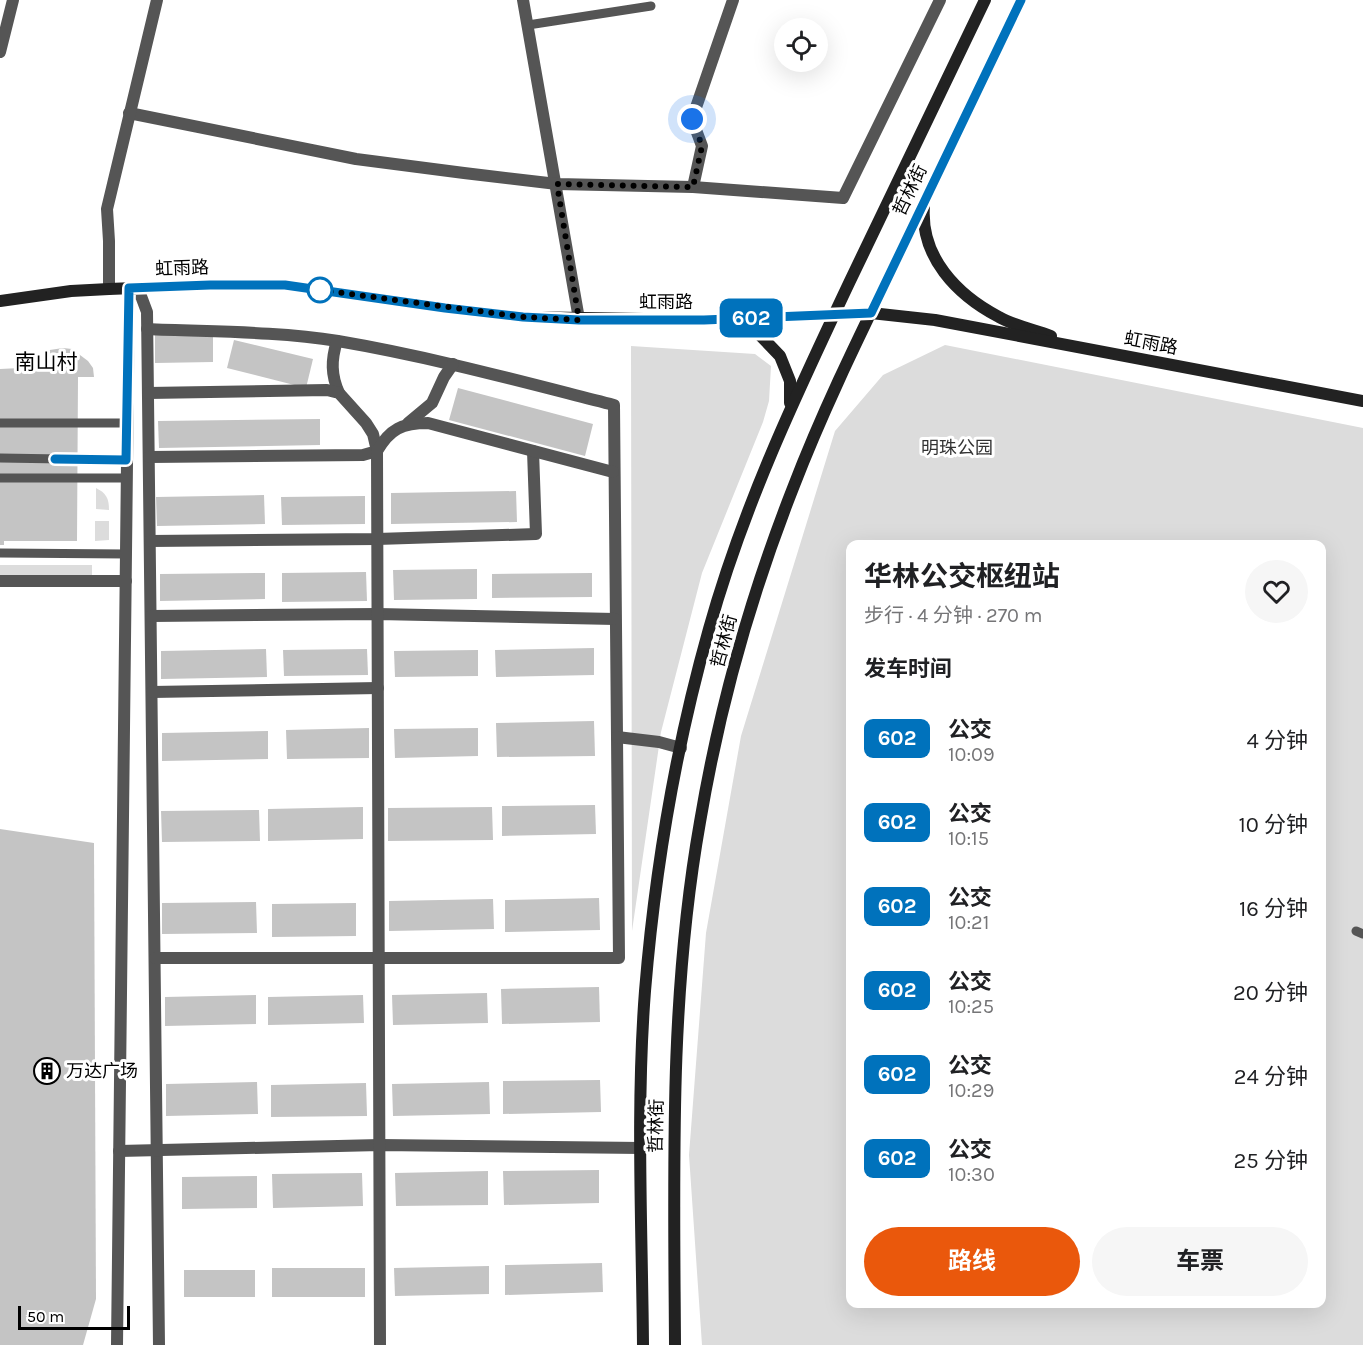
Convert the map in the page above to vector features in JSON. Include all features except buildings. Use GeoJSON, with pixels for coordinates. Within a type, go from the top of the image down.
{"type":"FeatureCollection","features":[{"type":"Feature","properties":{"kind":"street"},"geometry":{"type":"LineString","coordinates":[[0,52],[13,0]]}},
{"type":"Feature","properties":{"kind":"street"},"geometry":{"type":"LineString","coordinates":[[109,289],[107,210],[157,0]]}},
{"type":"Feature","properties":{"kind":"street"},"geometry":{"type":"LineString","coordinates":[[523,0],[579,320]]}},
{"type":"Feature","properties":{"kind":"street"},"geometry":{"type":"LineString","coordinates":[[693,187],[702,146],[692,119],[733,0]]}},
{"type":"Feature","properties":{"kind":"street"},"geometry":{"type":"LineString","coordinates":[[129,113],[356,159],[557,184],[693,187],[843,198],[940,0]]}},
{"type":"Feature","properties":{"kind":"street","name":"哲林街"},"geometry":{"type":"LineString","coordinates":[[643,1345],[641,1148],[645,993],[654,906],[681,748],[709,628],[734,548],[788,413],[985,0]]}},
{"type":"Feature","properties":{"kind":"street","name":"哲林街"},"geometry":{"type":"LineString","coordinates":[[675,1345],[673,1133],[679,986],[700,821],[721,721],[767,558],[815,433],[1021,0]]}},
{"type":"Feature","properties":{"kind":"street"},"geometry":{"type":"LineString","coordinates":[[925,200],[925,228],[935,260],[968,298],[1001,318],[1086,349]]}},
{"type":"Feature","properties":{"kind":"street","name":"虹雨路"},"geometry":{"type":"LineString","coordinates":[[0,301],[72,291],[210,285],[285,285],[456,310],[579,320],[704,320],[871,313],[935,320],[1363,401]]}},
{"type":"Feature","properties":{"kind":"street"},"geometry":{"type":"LineString","coordinates":[[129,288],[141,296],[147,312],[159,1345]]}},
{"type":"Feature","properties":{"kind":"street"},"geometry":{"type":"LineString","coordinates":[[117,1345],[129,288]]}},
{"type":"Feature","properties":{"kind":"street"},"geometry":{"type":"LineString","coordinates":[[704,320],[757,332],[780,356],[790,381],[791,395],[788,413]]}},
{"type":"Feature","properties":{"kind":"street"},"geometry":{"type":"LineString","coordinates":[[147,329],[266,334],[337,341],[453,364],[614,405],[619,958],[155,958]]}},
{"type":"Feature","properties":{"kind":"street"},"geometry":{"type":"LineString","coordinates":[[337,341],[332,357],[333,380],[339,393],[373,434],[377,451],[380,1345]]}},
{"type":"Feature","properties":{"kind":"street"},"geometry":{"type":"LineString","coordinates":[[149,457],[363,455],[377,451],[385,438],[432,403],[453,364]]}},
{"type":"Feature","properties":{"kind":"street"},"geometry":{"type":"LineString","coordinates":[[148,393],[327,390],[339,393]]}},
{"type":"Feature","properties":{"kind":"street"},"geometry":{"type":"LineString","coordinates":[[367,425],[377,430],[428,423],[613,472]]}},
{"type":"Feature","properties":{"kind":"street"},"geometry":{"type":"LineString","coordinates":[[150,542],[536,534],[533,451]]}},
{"type":"Feature","properties":{"kind":"street"},"geometry":{"type":"LineString","coordinates":[[0,581],[126,581]]}},
{"type":"Feature","properties":{"kind":"street"},"geometry":{"type":"LineString","coordinates":[[151,616],[378,614],[615,619]]}},
{"type":"Feature","properties":{"kind":"street"},"geometry":{"type":"LineString","coordinates":[[152,692],[378,688]]}},
{"type":"Feature","properties":{"kind":"street"},"geometry":{"type":"LineString","coordinates":[[617,737],[658,742],[681,748]]}},
{"type":"Feature","properties":{"kind":"street"},"geometry":{"type":"LineString","coordinates":[[119,1151],[380,1145],[641,1148]]}},
{"type":"Feature","properties":{"kind":"lane"},"geometry":{"type":"LineString","coordinates":[[528,25],[651,6]]}},
{"type":"Feature","properties":{"kind":"lane"},"geometry":{"type":"LineString","coordinates":[[0,423],[127,423]]}},
{"type":"Feature","properties":{"kind":"lane"},"geometry":{"type":"LineString","coordinates":[[0,458],[126,460]]}},
{"type":"Feature","properties":{"kind":"lane"},"geometry":{"type":"LineString","coordinates":[[0,478],[126,478]]}},
{"type":"Feature","properties":{"kind":"lane"},"geometry":{"type":"LineString","coordinates":[[0,553],[126,554]]}},
{"type":"Feature","properties":{"kind":"green space","name":"明珠公园"},"geometry":{"type":"Polygon","coordinates":[[[945,345],[1363,428],[1363,1345],[702,1345],[689,1155],[706,933],[741,736],[835,431],[883,375],[945,345]]]}},
{"type":"Feature","properties":{"kind":"green space"},"geometry":{"type":"Polygon","coordinates":[[[631,346],[755,354],[771,366],[769,401],[763,422],[702,573],[661,732],[632,931],[631,346]]]}},
{"type":"Feature","properties":{"kind":"green space"},"geometry":{"type":"Polygon","coordinates":[[[96,488],[106,496],[109,510],[96,509],[96,488]]]}},
{"type":"Feature","properties":{"kind":"green space"},"geometry":{"type":"Polygon","coordinates":[[[95,521],[109,521],[109,540],[95,541],[95,521]]]}},
{"type":"Feature","properties":{"kind":"green space"},"geometry":{"type":"Polygon","coordinates":[[[0,565],[92,565],[92,575],[0,575],[0,565]]]}},
{"type":"Feature","properties":{"kind":"bus line","name":"602"},"geometry":{"type":"LineString","coordinates":[[55,459],[126,460],[129,288],[285,285],[445,308],[523,317],[579,320],[704,320],[871,313],[1021,0]]}},
{"type":"Feature","properties":{"kind":"place","name":"万达广场"},"geometry":{"type":"Point","coordinates":[47,1071]}},
{"type":"Feature","properties":{"kind":"district","name":"南山村"},"geometry":{"type":"Point","coordinates":[46,362]}},
{"type":"Feature","properties":{"kind":"route"},"geometry":{"type":"LineString","coordinates":[[320,290],[445,308],[523,317],[579,320],[557,184],[693,187],[702,146],[692,119]]}}]}
